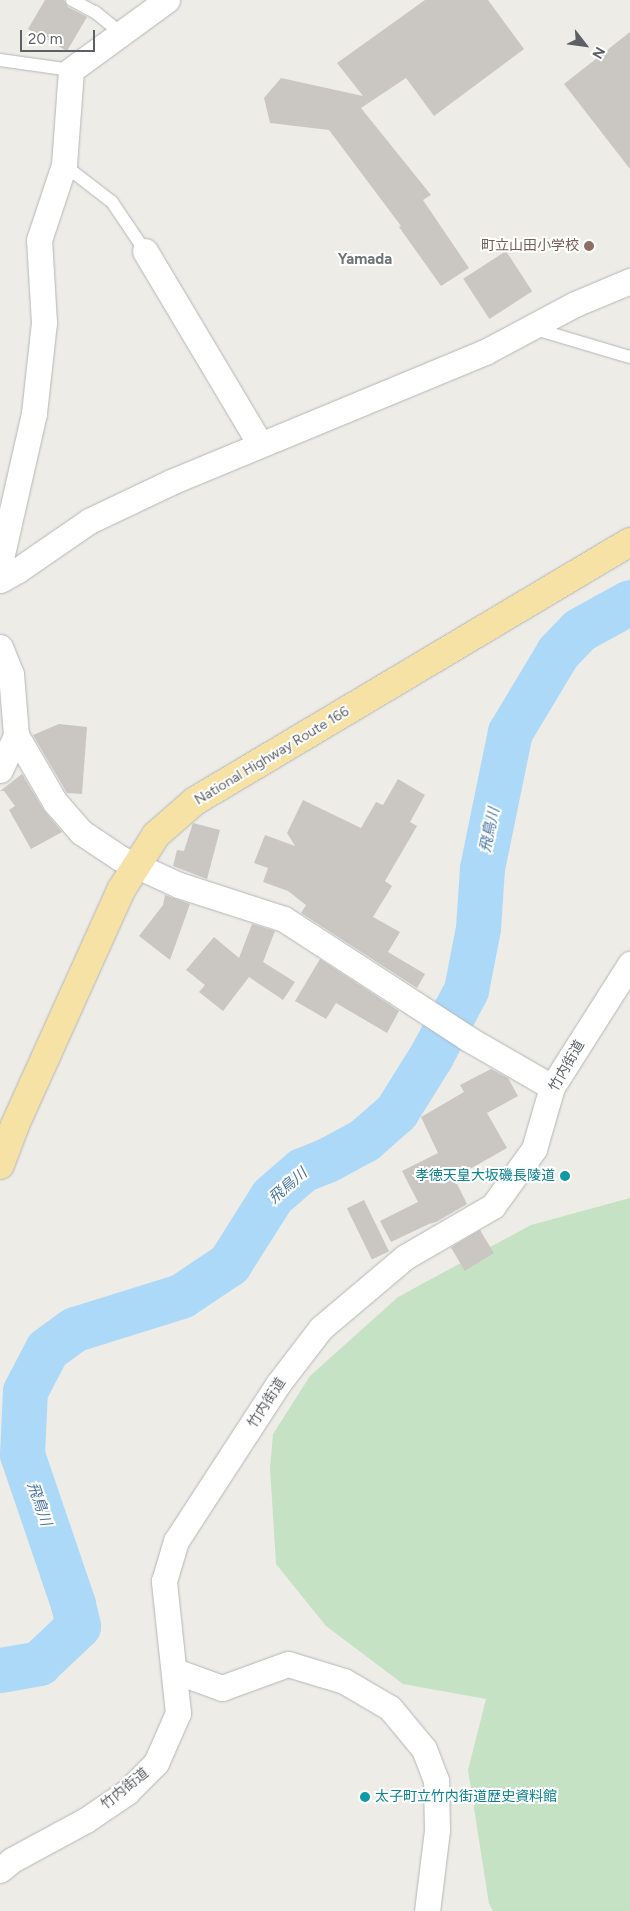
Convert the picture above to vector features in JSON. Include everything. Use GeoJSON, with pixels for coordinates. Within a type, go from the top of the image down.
{"type":"FeatureCollection","features":[{"type":"Feature","properties":{"kind":"highway","name":"National Highway Route 166"},"geometry":{"type":"LineString","coordinates":[[0,1165],[19,1116],[121,890],[156,835],[195,801],[630,542]]}},
{"type":"Feature","properties":{"kind":"street"},"geometry":{"type":"LineString","coordinates":[[0,562],[34,413],[44,323],[38,240],[64,165],[71,70],[167,0]]}},
{"type":"Feature","properties":{"kind":"street"},"geometry":{"type":"LineString","coordinates":[[145,251],[260,444]]}},
{"type":"Feature","properties":{"kind":"street"},"geometry":{"type":"LineString","coordinates":[[0,580],[18,570],[89,521],[171,482],[485,352],[575,304],[630,281]]}},
{"type":"Feature","properties":{"kind":"street"},"geometry":{"type":"LineString","coordinates":[[0,648],[11,674],[16,735],[55,802],[81,832],[100,846],[136,866],[179,885],[284,919],[467,1038],[552,1087]]}},
{"type":"Feature","properties":{"kind":"street"},"geometry":{"type":"LineString","coordinates":[[0,770],[16,735]]}},
{"type":"Feature","properties":{"kind":"street","name":"竹内街道"},"geometry":{"type":"LineString","coordinates":[[0,1870],[12,1860],[86,1820],[126,1792],[156,1763],[178,1713],[164,1581],[176,1541],[278,1384],[321,1328],[405,1257],[493,1206],[534,1149],[552,1087],[630,964]]}},
{"type":"Feature","properties":{"kind":"street"},"geometry":{"type":"LineString","coordinates":[[175,1671],[222,1688],[288,1664],[344,1681],[390,1708],[424,1749],[436,1780],[437,1830],[427,1911]]}},
{"type":"Feature","properties":{"kind":"lane"},"geometry":{"type":"LineString","coordinates":[[72,0],[95,12],[121,33]]}},
{"type":"Feature","properties":{"kind":"lane"},"geometry":{"type":"LineString","coordinates":[[0,60],[71,70]]}},
{"type":"Feature","properties":{"kind":"lane"},"geometry":{"type":"LineString","coordinates":[[64,165],[112,202],[145,251]]}},
{"type":"Feature","properties":{"kind":"lane"},"geometry":{"type":"LineString","coordinates":[[531,328],[630,357]]}},
{"type":"Feature","properties":{"kind":"green space"},"geometry":{"type":"Polygon","coordinates":[[[630,1198],[630,1911],[493,1911],[489,1904],[468,1770],[486,1699],[403,1684],[326,1626],[276,1564],[270,1468],[273,1434],[310,1376],[398,1297],[531,1225],[630,1198]]]}},
{"type":"Feature","properties":{"kind":"building"},"geometry":{"type":"Polygon","coordinates":[[[45,0],[64,0],[68,7],[87,17],[67,51],[28,29],[45,0]]]}},
{"type":"Feature","properties":{"kind":"building"},"geometry":{"type":"Polygon","coordinates":[[[425,0],[488,0],[524,49],[434,116],[406,78],[361,108],[431,195],[423,200],[469,268],[441,286],[399,227],[401,226],[329,130],[270,123],[264,98],[281,78],[363,96],[337,63],[425,0]]]}},
{"type":"Feature","properties":{"kind":"building"},"geometry":{"type":"Polygon","coordinates":[[[630,32],[630,169],[564,84],[630,32]]]}},
{"type":"Feature","properties":{"kind":"building"},"geometry":{"type":"Polygon","coordinates":[[[506,251],[532,291],[489,319],[463,279],[506,251]]]}},
{"type":"Feature","properties":{"kind":"building"},"geometry":{"type":"Polygon","coordinates":[[[59,724],[87,727],[82,794],[67,793],[33,735],[59,724]]]}},
{"type":"Feature","properties":{"kind":"building"},"geometry":{"type":"Polygon","coordinates":[[[22,774],[43,809],[62,832],[31,849],[9,810],[15,806],[4,791],[0,791],[22,774]]]}},
{"type":"Feature","properties":{"kind":"building"},"geometry":{"type":"Polygon","coordinates":[[[398,779],[425,795],[410,822],[417,826],[385,881],[392,886],[373,917],[400,932],[388,952],[425,974],[417,988],[301,913],[306,905],[288,891],[263,882],[268,868],[254,863],[265,835],[295,846],[287,833],[303,800],[361,828],[376,802],[383,805],[398,779]]]}},
{"type":"Feature","properties":{"kind":"building"},"geometry":{"type":"Polygon","coordinates":[[[193,823],[220,830],[207,879],[173,866],[177,850],[184,851],[193,823]]]}},
{"type":"Feature","properties":{"kind":"building"},"geometry":{"type":"Polygon","coordinates":[[[165,895],[190,904],[170,960],[139,936],[163,905],[165,895]]]}},
{"type":"Feature","properties":{"kind":"building"},"geometry":{"type":"Polygon","coordinates":[[[252,924],[275,931],[263,962],[295,982],[283,1000],[249,977],[223,1011],[199,992],[205,985],[186,970],[214,937],[239,958],[252,924]]]}},
{"type":"Feature","properties":{"kind":"building"},"geometry":{"type":"Polygon","coordinates":[[[320,959],[399,1011],[387,1033],[336,1003],[326,1019],[295,1001],[320,959]]]}},
{"type":"Feature","properties":{"kind":"building"},"geometry":{"type":"Polygon","coordinates":[[[491,1069],[508,1078],[518,1096],[487,1113],[507,1148],[454,1178],[467,1204],[436,1222],[391,1242],[380,1221],[418,1202],[402,1171],[438,1153],[421,1117],[464,1092],[460,1085],[491,1069]]]}},
{"type":"Feature","properties":{"kind":"building"},"geometry":{"type":"Polygon","coordinates":[[[364,1200],[389,1251],[372,1260],[347,1208],[364,1200]]]}},
{"type":"Feature","properties":{"kind":"building"},"geometry":{"type":"Polygon","coordinates":[[[480,1230],[494,1253],[465,1271],[451,1248],[480,1230]]]}},
{"type":"Feature","properties":{"kind":"waterway","name":"飛鳥川"},"geometry":{"type":"LineString","coordinates":[[0,1670],[39,1663],[78,1626],[73,1604],[22,1454],[25,1391],[47,1349],[75,1329],[181,1296],[229,1264],[272,1196],[302,1170],[327,1160],[364,1140],[396,1112],[431,1056],[466,990],[478,928],[482,868],[510,732],[558,652],[579,630],[630,602]]}},
{"type":"Feature","properties":{"kind":"place","name":"町立山田小学校"},"geometry":{"type":"Point","coordinates":[589,246]}},
{"type":"Feature","properties":{"kind":"place","name":"孝徳天皇大坂磯長陵道"},"geometry":{"type":"Point","coordinates":[565,1176]}},
{"type":"Feature","properties":{"kind":"place","name":"太子町立竹内街道歴史資料館"},"geometry":{"type":"Point","coordinates":[365,1797]}},
{"type":"Feature","properties":{"kind":"district","name":"Yamada"},"geometry":{"type":"Point","coordinates":[365,260]}}]}
